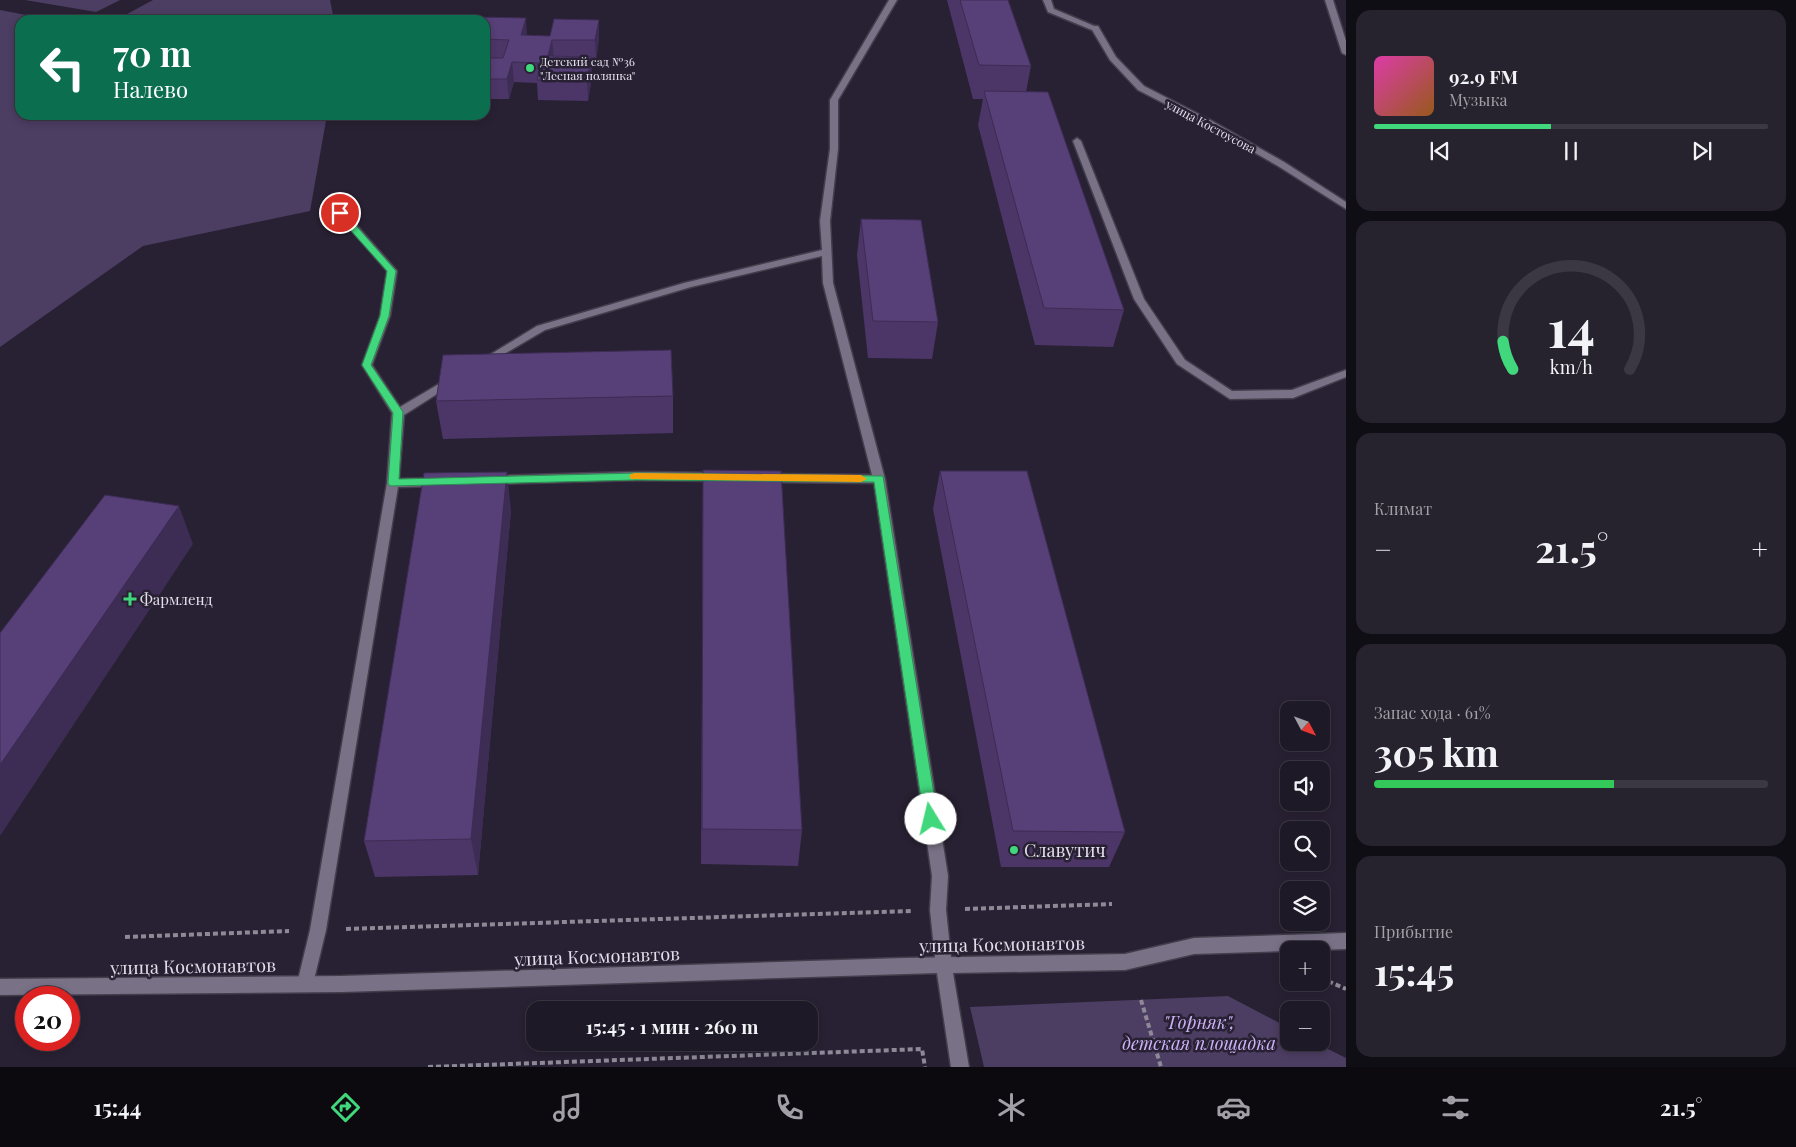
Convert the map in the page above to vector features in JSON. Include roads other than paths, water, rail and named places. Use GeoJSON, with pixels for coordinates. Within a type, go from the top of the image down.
{"type":"FeatureCollection","features":[{"type":"Feature","properties":{"kind":"street"},"geometry":{"type":"LineString","coordinates":[[892,0],[834,100],[834,149],[825,221],[826,252],[828,282],[879,479],[940,876],[938,910],[944,967],[960,1067]]}},
{"type":"Feature","properties":{"kind":"street","name":"улица Костоусова"},"geometry":{"type":"LineString","coordinates":[[1047,0],[1050,10],[1095,28],[1113,58],[1141,88],[1209,123],[1281,164],[1346,206]]}},
{"type":"Feature","properties":{"kind":"street"},"geometry":{"type":"LineString","coordinates":[[1329,0],[1346,53]]}},
{"type":"Feature","properties":{"kind":"street"},"geometry":{"type":"LineString","coordinates":[[1077,141],[1139,299],[1181,362],[1230,395],[1293,394],[1346,373]]}},
{"type":"Feature","properties":{"kind":"street"},"geometry":{"type":"LineString","coordinates":[[305,984],[318,930],[393,483],[398,412],[366,365],[384,316],[392,271],[340,213]]}},
{"type":"Feature","properties":{"kind":"street"},"geometry":{"type":"LineString","coordinates":[[398,412],[541,328],[688,285],[826,252]]}},
{"type":"Feature","properties":{"kind":"street"},"geometry":{"type":"LineString","coordinates":[[480,481],[637,476],[734,477]]}},
{"type":"Feature","properties":{"kind":"street"},"geometry":{"type":"LineString","coordinates":[[753,478],[879,479]]}},
{"type":"Feature","properties":{"kind":"street"},"geometry":{"type":"LineString","coordinates":[[393,483],[451,482]]}},
{"type":"Feature","properties":{"kind":"street","name":"улица Космонавтов"},"geometry":{"type":"LineString","coordinates":[[0,987],[305,984],[1125,962],[1194,946],[1346,940]]}},
{"type":"Feature","properties":{"kind":"place","name":"Детский сад №36 \"Лесная полянка\""},"geometry":{"type":"Point","coordinates":[530,68]}},
{"type":"Feature","properties":{"kind":"place","name":"Фармленд"},"geometry":{"type":"Point","coordinates":[130,599]}},
{"type":"Feature","properties":{"kind":"place","name":"Славутич"},"geometry":{"type":"Point","coordinates":[1014,850]}},
{"type":"Feature","properties":{"kind":"park label","name":"\"Горняк\", детская площадка"},"geometry":{"type":"Point","coordinates":[1199,1032]}}]}
